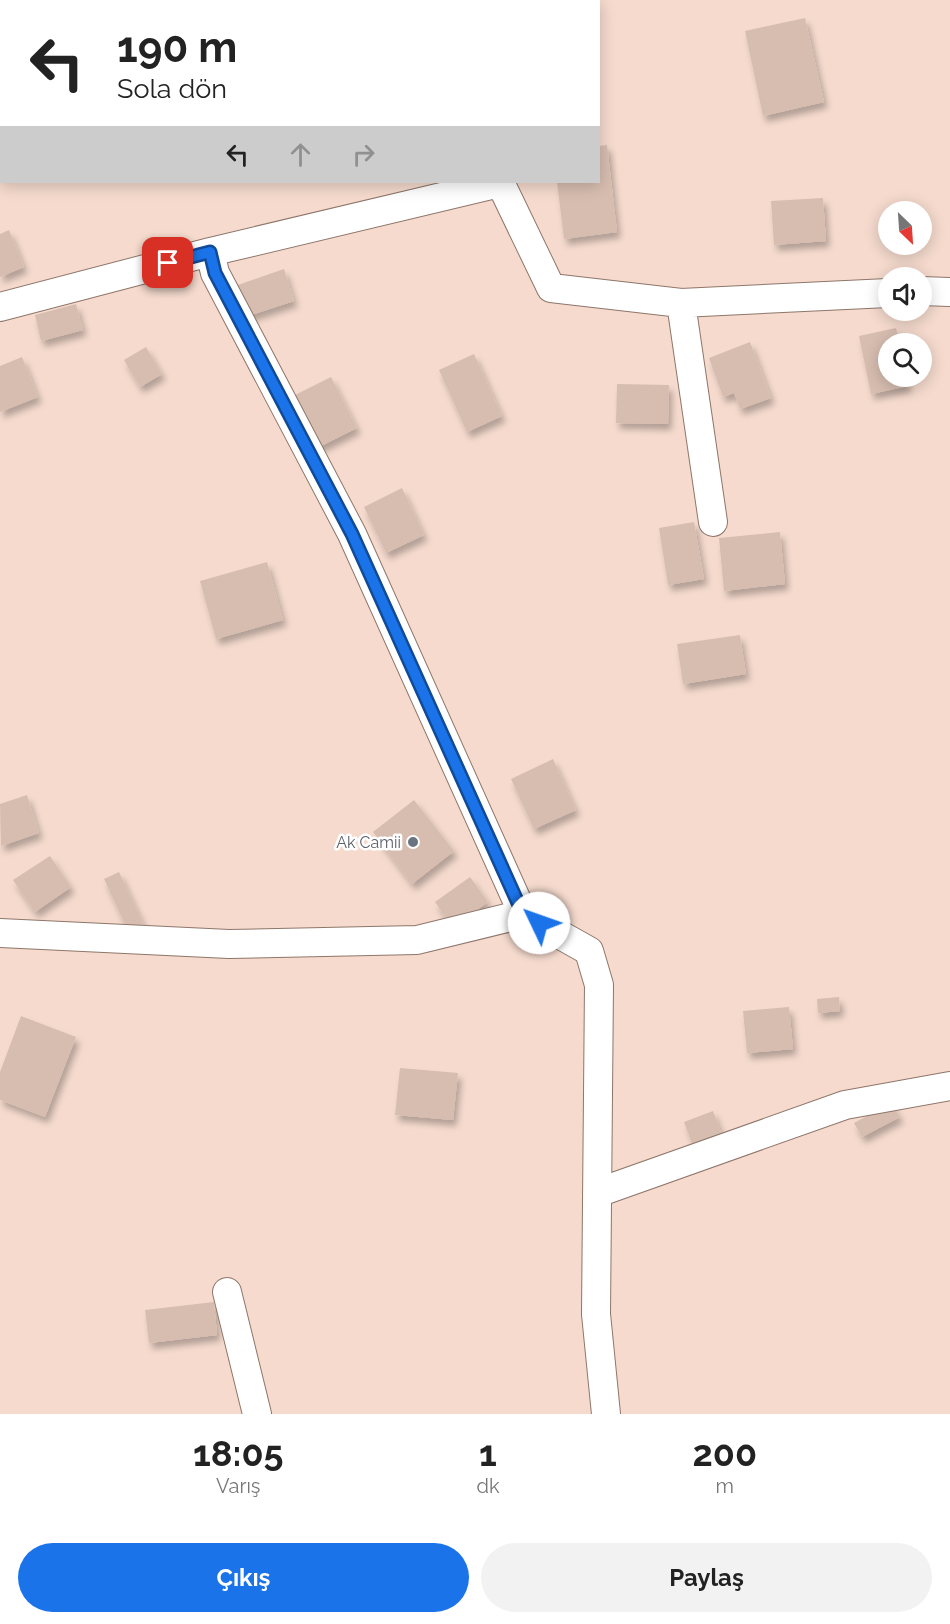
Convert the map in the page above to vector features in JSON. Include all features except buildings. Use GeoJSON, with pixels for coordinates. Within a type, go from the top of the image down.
{"type":"FeatureCollection","features":[{"type":"Feature","properties":{"kind":"street"},"geometry":{"type":"LineString","coordinates":[[0,307],[210,252],[496,183]]}},
{"type":"Feature","properties":{"kind":"street"},"geometry":{"type":"LineString","coordinates":[[500,183],[551,288],[681,303],[878,293]]}},
{"type":"Feature","properties":{"kind":"street"},"geometry":{"type":"LineString","coordinates":[[210,252],[215,273],[352,534],[523,914],[589,951],[598,985],[596,1314],[606,1414]]}},
{"type":"Feature","properties":{"kind":"street"},"geometry":{"type":"LineString","coordinates":[[932,291],[950,292]]}},
{"type":"Feature","properties":{"kind":"street"},"geometry":{"type":"LineString","coordinates":[[681,303],[713,522]]}},
{"type":"Feature","properties":{"kind":"street"},"geometry":{"type":"LineString","coordinates":[[0,933],[229,944],[417,940],[523,914]]}},
{"type":"Feature","properties":{"kind":"street"},"geometry":{"type":"LineString","coordinates":[[597,1193],[845,1105],[950,1086]]}},
{"type":"Feature","properties":{"kind":"street"},"geometry":{"type":"LineString","coordinates":[[227,1292],[257,1414]]}},
{"type":"Feature","properties":{"kind":"place","name":"Ak Camii"},"geometry":{"type":"Point","coordinates":[413,842]}},
{"type":"Feature","properties":{"kind":"route"},"geometry":{"type":"LineString","coordinates":[[168,263],[210,252],[215,273],[352,534],[523,914],[539,923]]}}]}
